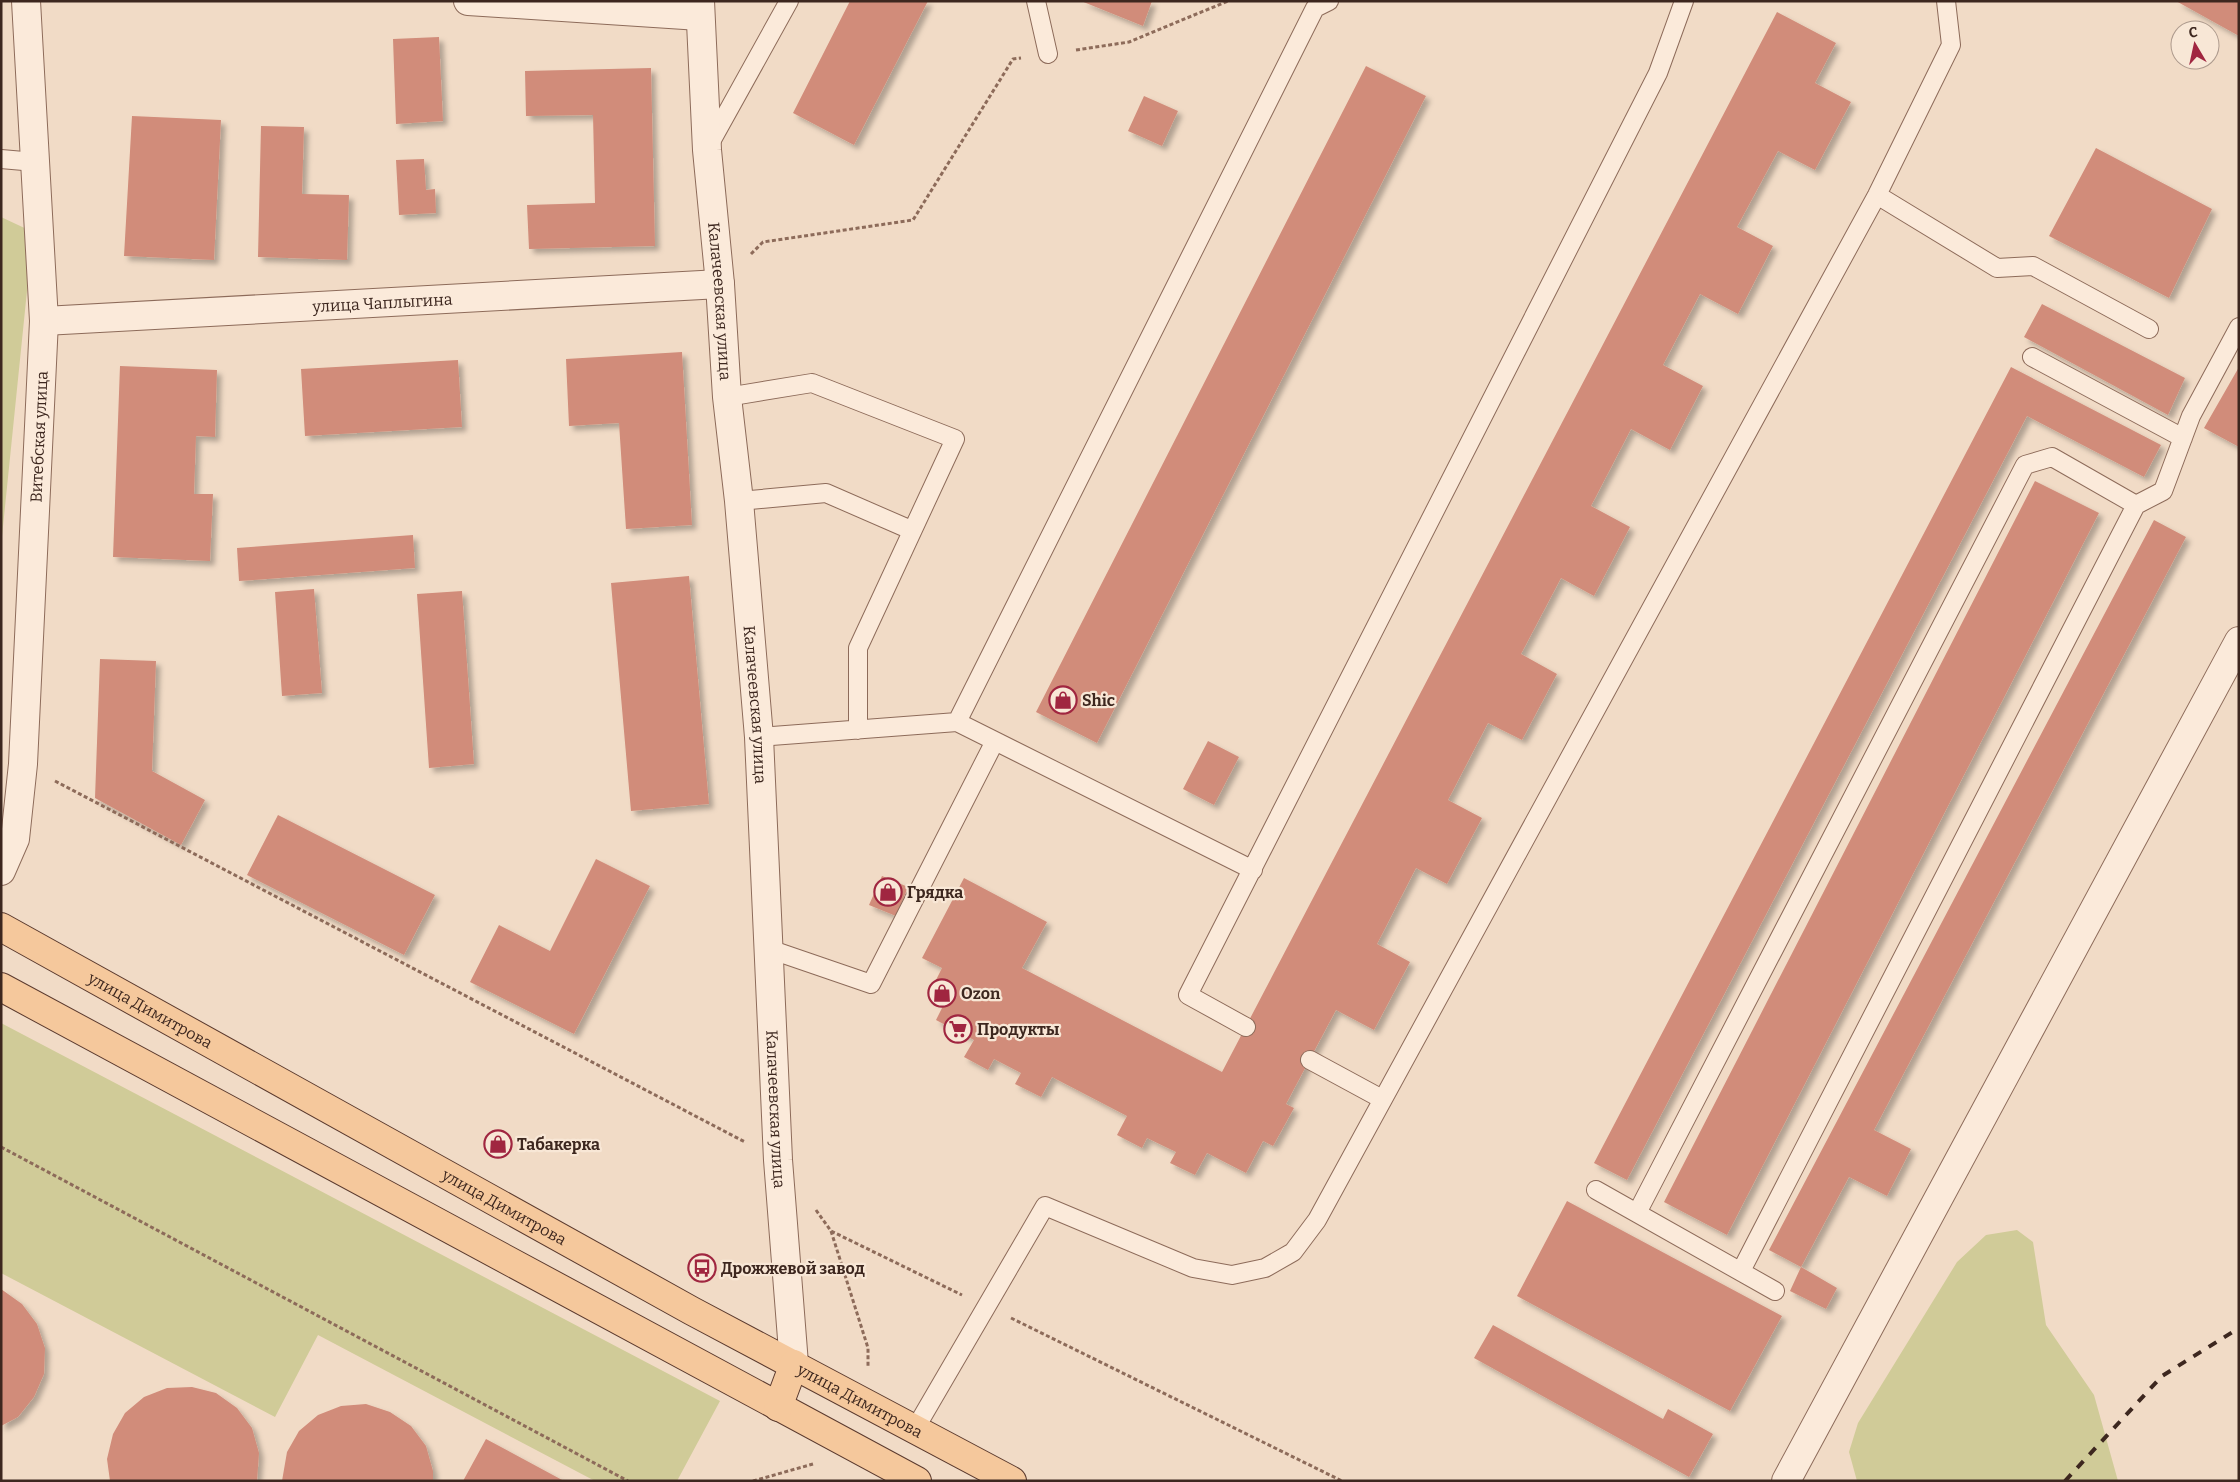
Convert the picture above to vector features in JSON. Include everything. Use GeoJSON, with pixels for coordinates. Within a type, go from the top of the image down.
{"type":"FeatureCollection","features":[{"type":"Feature","properties":{"kind":"main road","name":"улица Димитрова"},"geometry":{"type":"LineString","coordinates":[[1,927],[683,1306],[1012,1481]]}},
{"type":"Feature","properties":{"kind":"main road"},"geometry":{"type":"LineString","coordinates":[[1,987],[917,1481]]}},
{"type":"Feature","properties":{"kind":"main road","name":"Калачеевская улица"},"geometry":{"type":"LineString","coordinates":[[778,1407],[794,1364]]}},
{"type":"Feature","properties":{"kind":"street","name":"Витебская улица"},"geometry":{"type":"LineString","coordinates":[[1,871],[24,764],[44,321],[26,1]]}},
{"type":"Feature","properties":{"kind":"street"},"geometry":{"type":"LineString","coordinates":[[468,1],[700,8]]}},
{"type":"Feature","properties":{"kind":"street","name":"Калачеевская улица"},"geometry":{"type":"LineString","coordinates":[[700,8],[707,150],[720,284],[727,396],[739,501],[760,737],[778,1160],[794,1364]]}},
{"type":"Feature","properties":{"kind":"street","name":"улица Чаплыгина"},"geometry":{"type":"LineString","coordinates":[[44,321],[720,284]]}},
{"type":"Feature","properties":{"kind":"street"},"geometry":{"type":"LineString","coordinates":[[1786,1481],[2239,641]]}},
{"type":"Feature","properties":{"kind":"lane"},"geometry":{"type":"LineString","coordinates":[[707,150],[789,1]]}},
{"type":"Feature","properties":{"kind":"lane"},"geometry":{"type":"LineString","coordinates":[[1036,1],[1048,54]]}},
{"type":"Feature","properties":{"kind":"lane"},"geometry":{"type":"LineString","coordinates":[[957,722],[1315,8],[1329,1]]}},
{"type":"Feature","properties":{"kind":"lane"},"geometry":{"type":"LineString","coordinates":[[1246,1027],[1188,995],[1658,73],[1684,1]]}},
{"type":"Feature","properties":{"kind":"lane"},"geometry":{"type":"LineString","coordinates":[[915,1429],[988,1307],[1045,1206],[1193,1268],[1232,1275],[1265,1268],[1293,1252],[1317,1220],[1877,195],[1951,45],[1946,1]]}},
{"type":"Feature","properties":{"kind":"lane"},"geometry":{"type":"LineString","coordinates":[[1,159],[35,162]]}},
{"type":"Feature","properties":{"kind":"lane"},"geometry":{"type":"LineString","coordinates":[[1877,195],[1997,268],[2033,266],[2149,329]]}},
{"type":"Feature","properties":{"kind":"lane"},"geometry":{"type":"LineString","coordinates":[[1740,1271],[2136,506],[2163,491],[2192,416],[2239,327]]}},
{"type":"Feature","properties":{"kind":"lane"},"geometry":{"type":"LineString","coordinates":[[2032,357],[2183,438]]}},
{"type":"Feature","properties":{"kind":"lane"},"geometry":{"type":"LineString","coordinates":[[727,396],[812,382],[955,439],[911,530],[858,648],[858,730]]}},
{"type":"Feature","properties":{"kind":"lane"},"geometry":{"type":"LineString","coordinates":[[1637,1213],[2025,465],[2052,457],[2136,506]]}},
{"type":"Feature","properties":{"kind":"lane"},"geometry":{"type":"LineString","coordinates":[[739,501],[826,493],[911,530]]}},
{"type":"Feature","properties":{"kind":"lane"},"geometry":{"type":"LineString","coordinates":[[760,737],[957,722],[1253,870]]}},
{"type":"Feature","properties":{"kind":"lane"},"geometry":{"type":"LineString","coordinates":[[769,949],[871,984],[995,741]]}},
{"type":"Feature","properties":{"kind":"lane"},"geometry":{"type":"LineString","coordinates":[[1310,1060],[1382,1098]]}},
{"type":"Feature","properties":{"kind":"lane"},"geometry":{"type":"LineString","coordinates":[[1596,1190],[1775,1290]]}},
{"type":"Feature","properties":{"kind":"path"},"geometry":{"type":"LineString","coordinates":[[720,284],[763,242],[913,220],[1013,59],[1129,42],[1228,1]]}},
{"type":"Feature","properties":{"kind":"path"},"geometry":{"type":"LineString","coordinates":[[24,764],[778,1160]]}},
{"type":"Feature","properties":{"kind":"path"},"geometry":{"type":"LineString","coordinates":[[1,1147],[628,1481]]}},
{"type":"Feature","properties":{"kind":"path"},"geometry":{"type":"LineString","coordinates":[[814,1207],[831,1231],[868,1348],[868,1372]]}},
{"type":"Feature","properties":{"kind":"path"},"geometry":{"type":"LineString","coordinates":[[831,1231],[1342,1481]]}},
{"type":"Feature","properties":{"kind":"path"},"geometry":{"type":"LineString","coordinates":[[753,1481],[818,1462]]}},
{"type":"Feature","properties":{"kind":"shaded area"},"geometry":{"type":"Polygon","coordinates":[[[1,217],[33,232],[1,546],[1,217]]]}},
{"type":"Feature","properties":{"kind":"shaded area"},"geometry":{"type":"Polygon","coordinates":[[[1,1023],[720,1401],[677,1481],[595,1481],[318,1335],[275,1417],[1,1273],[1,1023]]]}},
{"type":"Feature","properties":{"kind":"shaded area"},"geometry":{"type":"Polygon","coordinates":[[[2017,1230],[2033,1242],[2046,1325],[2094,1395],[2118,1481],[1857,1481],[1849,1452],[1858,1423],[1957,1262],[1986,1235],[2017,1230]]]}},
{"type":"Feature","properties":{"kind":"building"},"geometry":{"type":"Polygon","coordinates":[[[850,1],[928,1],[854,145],[793,113],[850,1]]]}},
{"type":"Feature","properties":{"kind":"building"},"geometry":{"type":"Polygon","coordinates":[[[1081,1],[1152,1],[1143,26],[1081,1]]]}},
{"type":"Feature","properties":{"kind":"building"},"geometry":{"type":"Polygon","coordinates":[[[2176,1],[2239,1],[2239,36],[2220,25],[2220,20],[2210,20],[2176,1]]]}},
{"type":"Feature","properties":{"kind":"building"},"geometry":{"type":"Polygon","coordinates":[[[1777,12],[1836,43],[1815,83],[1851,102],[1815,170],[1778,151],[1737,227],[1773,246],[1738,314],[1700,294],[1663,365],[1703,386],[1670,450],[1631,429],[1591,506],[1630,527],[1594,596],[1561,578],[1521,654],[1557,674],[1522,740],[1488,723],[1448,800],[1482,818],[1447,884],[1416,868],[1377,944],[1410,962],[1374,1030],[1336,1010],[1286,1104],[1294,1108],[1273,1146],[1263,1141],[1246,1173],[1207,1153],[1195,1175],[1170,1163],[1176,1152],[1147,1138],[1142,1148],[1117,1135],[1127,1116],[1052,1077],[1041,1097],[1015,1084],[1021,1073],[994,1059],[988,1070],[964,1057],[974,1040],[936,1020],[944,1004],[928,996],[942,968],[922,958],[964,878],[1047,922],[1022,968],[1222,1072],[1777,12]]]}},
{"type":"Feature","properties":{"kind":"building"},"geometry":{"type":"Polygon","coordinates":[[[439,37],[443,121],[396,124],[393,39],[439,37]]]}},
{"type":"Feature","properties":{"kind":"building"},"geometry":{"type":"Polygon","coordinates":[[[1366,66],[1426,96],[1097,743],[1036,712],[1366,66]]]}},
{"type":"Feature","properties":{"kind":"building"},"geometry":{"type":"Polygon","coordinates":[[[651,68],[655,246],[529,249],[527,205],[595,203],[593,115],[526,116],[525,71],[651,68]]]}},
{"type":"Feature","properties":{"kind":"building"},"geometry":{"type":"Polygon","coordinates":[[[1144,96],[1178,111],[1162,146],[1128,131],[1144,96]]]}},
{"type":"Feature","properties":{"kind":"building"},"geometry":{"type":"Polygon","coordinates":[[[132,116],[221,120],[214,260],[124,256],[132,116]]]}},
{"type":"Feature","properties":{"kind":"building"},"geometry":{"type":"Polygon","coordinates":[[[261,126],[304,127],[302,194],[349,195],[347,260],[258,257],[261,126]]]}},
{"type":"Feature","properties":{"kind":"building"},"geometry":{"type":"Polygon","coordinates":[[[2096,148],[2212,209],[2169,298],[2049,236],[2096,148]]]}},
{"type":"Feature","properties":{"kind":"building"},"geometry":{"type":"Polygon","coordinates":[[[424,159],[426,190],[435,189],[436,213],[399,215],[396,160],[424,159]]]}},
{"type":"Feature","properties":{"kind":"building"},"geometry":{"type":"Polygon","coordinates":[[[2042,304],[2185,378],[2168,415],[2024,337],[2042,304]]]}},
{"type":"Feature","properties":{"kind":"building"},"geometry":{"type":"Polygon","coordinates":[[[682,352],[692,525],[626,529],[619,423],[569,426],[566,359],[682,352]]]}},
{"type":"Feature","properties":{"kind":"building"},"geometry":{"type":"Polygon","coordinates":[[[458,360],[462,427],[305,436],[301,369],[458,360]]]}},
{"type":"Feature","properties":{"kind":"building"},"geometry":{"type":"Polygon","coordinates":[[[120,366],[217,370],[215,437],[196,436],[194,494],[213,494],[210,561],[113,557],[120,366]]]}},
{"type":"Feature","properties":{"kind":"building"},"geometry":{"type":"Polygon","coordinates":[[[2011,367],[2161,445],[2144,477],[2027,416],[1627,1180],[1594,1163],[2011,367]]]}},
{"type":"Feature","properties":{"kind":"building"},"geometry":{"type":"Polygon","coordinates":[[[2239,367],[2239,447],[2204,428],[2239,367]]]}},
{"type":"Feature","properties":{"kind":"building"},"geometry":{"type":"Polygon","coordinates":[[[2035,481],[2099,513],[1727,1235],[1664,1202],[2035,481]]]}},
{"type":"Feature","properties":{"kind":"building"},"geometry":{"type":"Polygon","coordinates":[[[2154,520],[2186,537],[1874,1130],[1911,1149],[1887,1196],[1849,1177],[1801,1267],[1769,1250],[2154,520]]]}},
{"type":"Feature","properties":{"kind":"building"},"geometry":{"type":"Polygon","coordinates":[[[413,535],[415,568],[239,581],[237,548],[413,535]]]}},
{"type":"Feature","properties":{"kind":"building"},"geometry":{"type":"Polygon","coordinates":[[[689,576],[709,804],[631,811],[611,583],[689,576]]]}},
{"type":"Feature","properties":{"kind":"building"},"geometry":{"type":"Polygon","coordinates":[[[314,589],[322,693],[282,696],[275,592],[314,589]]]}},
{"type":"Feature","properties":{"kind":"building"},"geometry":{"type":"Polygon","coordinates":[[[462,591],[474,764],[429,768],[417,594],[462,591]]]}},
{"type":"Feature","properties":{"kind":"building"},"geometry":{"type":"Polygon","coordinates":[[[100,659],[156,661],[152,771],[205,800],[181,845],[95,798],[100,659]]]}},
{"type":"Feature","properties":{"kind":"building"},"geometry":{"type":"Polygon","coordinates":[[[1208,741],[1239,757],[1214,805],[1183,789],[1208,741]]]}},
{"type":"Feature","properties":{"kind":"building"},"geometry":{"type":"Polygon","coordinates":[[[278,815],[435,895],[404,955],[247,875],[278,815]]]}},
{"type":"Feature","properties":{"kind":"building"},"geometry":{"type":"Polygon","coordinates":[[[596,859],[650,886],[574,1034],[470,982],[499,925],[550,951],[596,859]]]}},
{"type":"Feature","properties":{"kind":"building"},"geometry":{"type":"Polygon","coordinates":[[[882,876],[908,887],[896,916],[869,905],[882,876]]]}},
{"type":"Feature","properties":{"kind":"building"},"geometry":{"type":"Polygon","coordinates":[[[1567,1201],[1782,1316],[1730,1411],[1517,1296],[1567,1201]]]}},
{"type":"Feature","properties":{"kind":"building"},"geometry":{"type":"Polygon","coordinates":[[[1801,1267],[1837,1288],[1826,1309],[1790,1291],[1801,1267]]]}},
{"type":"Feature","properties":{"kind":"building"},"geometry":{"type":"Polygon","coordinates":[[[1,1289],[22,1304],[37,1324],[45,1348],[44,1374],[34,1397],[18,1417],[1,1426],[1,1289]]]}},
{"type":"Feature","properties":{"kind":"building"},"geometry":{"type":"Polygon","coordinates":[[[1493,1325],[1663,1419],[1668,1409],[1713,1434],[1689,1477],[1474,1358],[1493,1325]]]}},
{"type":"Feature","properties":{"kind":"building"},"geometry":{"type":"Polygon","coordinates":[[[192,1387],[216,1393],[237,1408],[252,1428],[259,1453],[257,1481],[110,1481],[107,1459],[113,1434],[125,1413],[144,1397],[167,1388],[192,1387]]]}},
{"type":"Feature","properties":{"kind":"building"},"geometry":{"type":"Polygon","coordinates":[[[366,1404],[390,1412],[411,1426],[426,1446],[433,1471],[433,1481],[282,1481],[287,1452],[299,1431],[318,1415],[341,1406],[366,1404]]]}},
{"type":"Feature","properties":{"kind":"building"},"geometry":{"type":"Polygon","coordinates":[[[486,1439],[564,1481],[463,1481],[486,1439]]]}},
{"type":"Feature","properties":{"kind":"railway"},"geometry":{"type":"LineString","coordinates":[[2065,1481],[2162,1376],[2239,1328]]}},
{"type":"Feature","properties":{"kind":"place","name":"Shic"},"geometry":{"type":"Point","coordinates":[1063,700]}},
{"type":"Feature","properties":{"kind":"place","name":"Грядка"},"geometry":{"type":"Point","coordinates":[888,892]}},
{"type":"Feature","properties":{"kind":"place","name":"Ozon"},"geometry":{"type":"Point","coordinates":[942,993]}},
{"type":"Feature","properties":{"kind":"place","name":"Продукты"},"geometry":{"type":"Point","coordinates":[958,1029]}},
{"type":"Feature","properties":{"kind":"place","name":"Табакерка"},"geometry":{"type":"Point","coordinates":[498,1144]}},
{"type":"Feature","properties":{"kind":"place","name":"Дрожжевой завод"},"geometry":{"type":"Point","coordinates":[702,1268]}}]}
